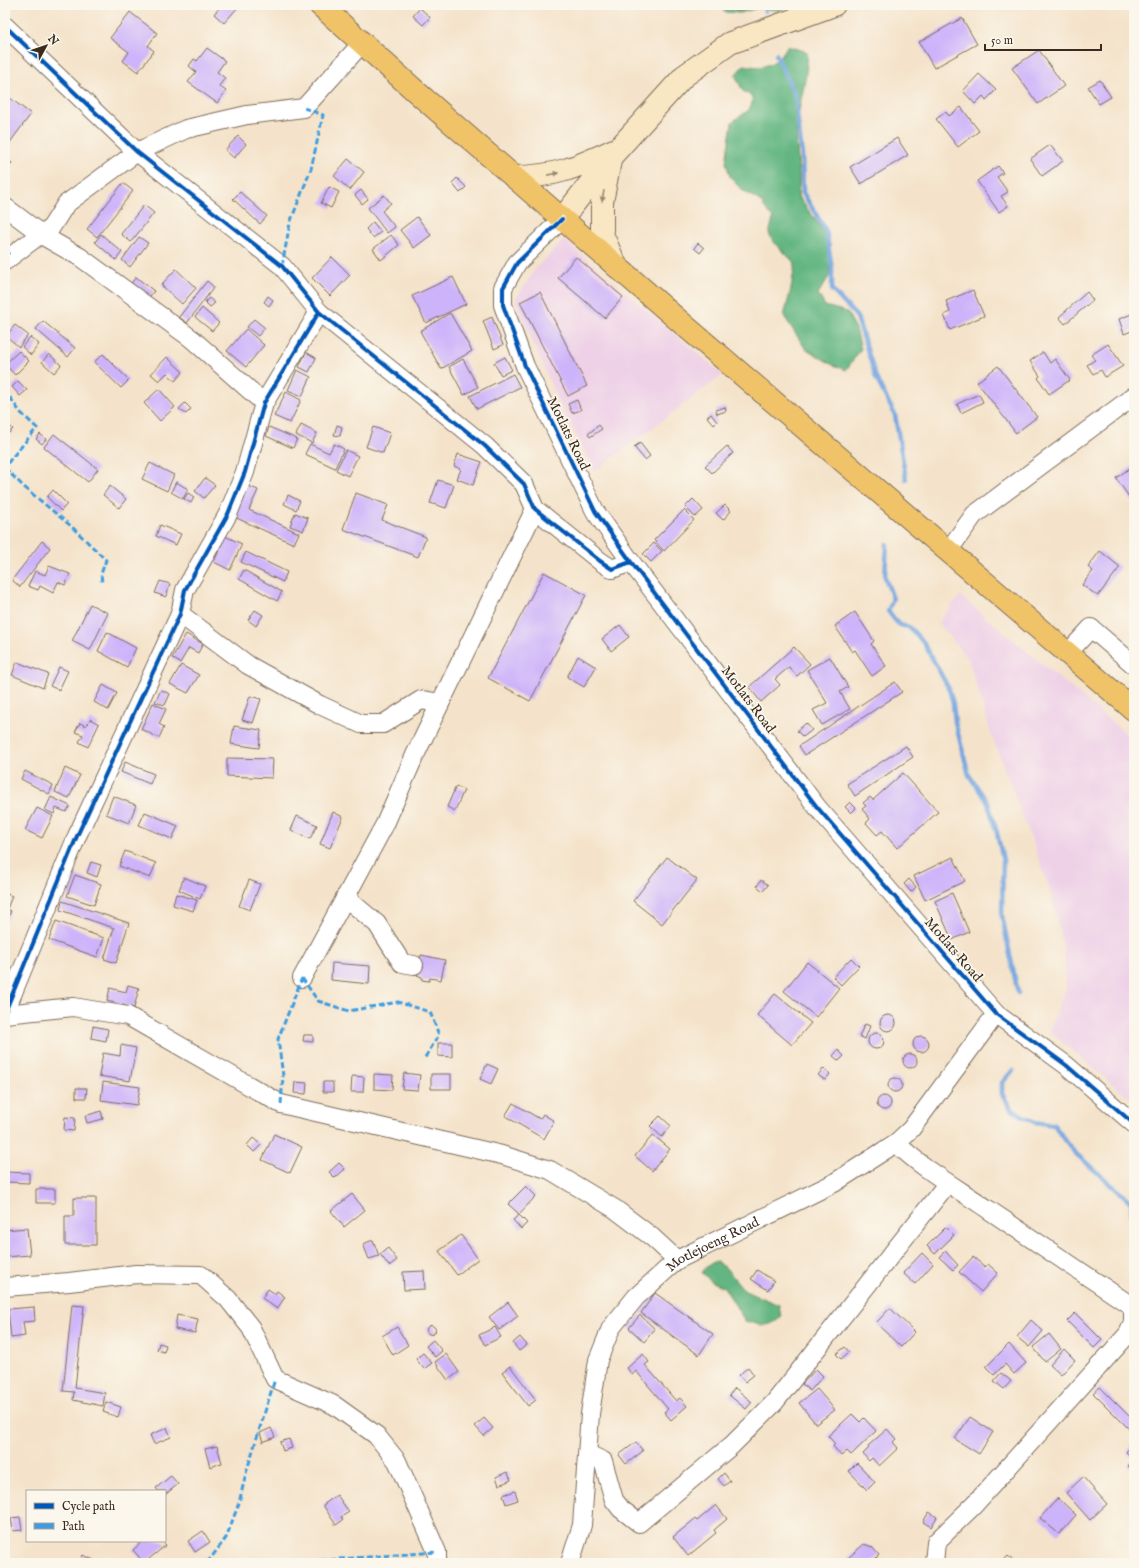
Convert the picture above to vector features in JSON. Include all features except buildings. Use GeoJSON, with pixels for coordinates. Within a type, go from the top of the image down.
{"type":"FeatureCollection","features":[{"type":"Feature","properties":{"kind":"main road"},"geometry":{"type":"LineString","coordinates":[[320,5],[616,266],[1134,710]]}},
{"type":"Feature","properties":{"kind":"main road"},"geometry":{"type":"LineString","coordinates":[[562,219],[615,153],[684,76],[730,43],[834,5]]}},
{"type":"Feature","properties":{"kind":"main road"},"geometry":{"type":"LineString","coordinates":[[514,177],[536,177],[561,172],[615,153]]}},
{"type":"Feature","properties":{"kind":"main road"},"geometry":{"type":"LineString","coordinates":[[615,153],[602,202],[602,234],[616,266]]}},
{"type":"Feature","properties":{"kind":"street"},"geometry":{"type":"LineString","coordinates":[[5,26],[137,152],[282,266],[319,312],[485,446],[524,484],[535,509],[612,569],[631,562]]}},
{"type":"Feature","properties":{"kind":"street"},"geometry":{"type":"LineString","coordinates":[[5,261],[43,235],[66,204],[137,152],[186,129],[247,115],[304,108],[362,43]]}},
{"type":"Feature","properties":{"kind":"street"},"geometry":{"type":"LineString","coordinates":[[5,207],[43,235],[80,257],[192,339],[264,403]]}},
{"type":"Feature","properties":{"kind":"street","name":"Motlats Road"},"geometry":{"type":"LineString","coordinates":[[562,219],[517,263],[503,288],[503,305],[525,366],[595,511],[631,562],[817,807],[996,1014],[1066,1064],[1134,1124]]}},
{"type":"Feature","properties":{"kind":"street"},"geometry":{"type":"LineString","coordinates":[[319,312],[264,403],[245,472],[228,514],[185,590],[180,614],[77,836],[5,1013],[72,1007],[128,1016],[281,1104],[502,1155],[550,1170],[615,1210],[652,1237],[677,1260]]}},
{"type":"Feature","properties":{"kind":"street"},"geometry":{"type":"LineString","coordinates":[[948,551],[974,515],[1134,396]]}},
{"type":"Feature","properties":{"kind":"street"},"geometry":{"type":"LineString","coordinates":[[302,978],[385,824],[440,704],[535,509]]}},
{"type":"Feature","properties":{"kind":"street"},"geometry":{"type":"LineString","coordinates":[[180,614],[248,665],[320,706],[361,724],[383,724],[421,700],[440,704]]}},
{"type":"Feature","properties":{"kind":"street"},"geometry":{"type":"LineString","coordinates":[[1068,653],[1091,628],[1134,665]]}},
{"type":"Feature","properties":{"kind":"street"},"geometry":{"type":"LineString","coordinates":[[345,897],[377,924],[402,963],[414,965]]}},
{"type":"Feature","properties":{"kind":"street","name":"Motlejoeng Road"},"geometry":{"type":"LineString","coordinates":[[570,1563],[582,1525],[590,1414],[598,1360],[611,1328],[636,1297],[677,1260],[834,1183],[896,1143],[911,1130],[996,1014]]}},
{"type":"Feature","properties":{"kind":"street"},"geometry":{"type":"LineString","coordinates":[[896,1143],[916,1162],[947,1184],[980,1204],[1133,1307],[1133,1323],[1128,1334],[974,1505],[936,1542],[934,1563]]}},
{"type":"Feature","properties":{"kind":"street"},"geometry":{"type":"LineString","coordinates":[[588,1454],[603,1461],[614,1500],[621,1509],[639,1523],[732,1445],[774,1403],[947,1184]]}},
{"type":"Feature","properties":{"kind":"street"},"geometry":{"type":"LineString","coordinates":[[5,1287],[69,1282],[136,1274],[201,1275],[228,1299],[251,1328],[275,1379],[334,1405],[376,1435],[397,1461],[437,1552],[437,1563]]}},
{"type":"Feature","properties":{"kind":"shaded area"},"geometry":{"type":"Polygon","coordinates":[[[564,240],[723,375],[595,471],[558,401],[515,300],[536,268],[564,240]]]}},
{"type":"Feature","properties":{"kind":"shaded area"},"geometry":{"type":"Polygon","coordinates":[[[960,596],[1134,740],[1134,1102],[1049,1031],[1066,988],[1064,952],[1052,896],[992,737],[969,660],[938,623],[960,596]]]}},
{"type":"Feature","properties":{"kind":"green space"},"geometry":{"type":"Polygon","coordinates":[[[723,5],[788,5],[781,11],[758,8],[740,13],[724,12],[723,5]]]}},
{"type":"Feature","properties":{"kind":"green space"},"geometry":{"type":"Polygon","coordinates":[[[787,46],[807,52],[805,81],[799,109],[797,128],[799,179],[798,196],[825,233],[830,245],[830,275],[818,294],[825,306],[847,312],[856,329],[861,349],[846,370],[831,364],[805,348],[784,316],[791,289],[795,263],[774,243],[769,234],[773,219],[760,201],[742,190],[730,177],[726,162],[732,122],[749,110],[753,100],[751,96],[743,91],[735,75],[744,65],[758,67],[770,64],[779,57],[787,46]]]}},
{"type":"Feature","properties":{"kind":"green space"},"geometry":{"type":"Polygon","coordinates":[[[715,1261],[725,1267],[745,1291],[779,1305],[781,1317],[768,1325],[760,1325],[745,1321],[724,1287],[712,1282],[702,1273],[706,1267],[715,1261]]]}},
{"type":"Feature","properties":{"kind":"waterway"},"geometry":{"type":"LineString","coordinates":[[764,5],[765,11]]}},
{"type":"Feature","properties":{"kind":"waterway"},"geometry":{"type":"LineString","coordinates":[[776,54],[795,96],[802,156],[803,193],[826,231],[832,268],[832,290],[857,317],[876,378],[895,415],[906,479]]}},
{"type":"Feature","properties":{"kind":"waterway"},"geometry":{"type":"LineString","coordinates":[[887,544],[885,577],[893,599],[888,611],[899,625],[909,627],[924,643],[949,689],[953,704],[955,722],[969,775],[988,803],[997,833],[1003,860],[1002,916],[1018,993]]}},
{"type":"Feature","properties":{"kind":"waterway"},"geometry":{"type":"LineString","coordinates":[[1013,1070],[1002,1083],[1002,1094],[1012,1110],[1035,1122],[1054,1125],[1074,1152],[1131,1202],[1134,1258]]}},
{"type":"Feature","properties":{"kind":"marked path"},"geometry":{"type":"LineString","coordinates":[[282,266],[290,223],[311,169],[323,115],[304,108]]}},
{"type":"Feature","properties":{"kind":"marked path"},"geometry":{"type":"LineString","coordinates":[[5,250],[11,255]]}},
{"type":"Feature","properties":{"kind":"marked path"},"geometry":{"type":"LineString","coordinates":[[5,390],[20,412],[37,428],[5,466]]}},
{"type":"Feature","properties":{"kind":"marked path"},"geometry":{"type":"LineString","coordinates":[[5,468],[24,487],[71,526],[106,560],[101,574],[102,583]]}},
{"type":"Feature","properties":{"kind":"marked path"},"geometry":{"type":"LineString","coordinates":[[302,978],[318,1001],[349,1011],[398,1002],[430,1012],[439,1035],[424,1059]]}},
{"type":"Feature","properties":{"kind":"marked path"},"geometry":{"type":"LineString","coordinates":[[281,1104],[283,1076],[278,1039],[302,978]]}},
{"type":"Feature","properties":{"kind":"marked path"},"geometry":{"type":"LineString","coordinates":[[207,1563],[226,1538],[239,1503],[246,1473],[275,1379]]}},
{"type":"Feature","properties":{"kind":"marked path"},"geometry":{"type":"LineString","coordinates":[[312,1561],[437,1552]]}},
{"type":"Feature","properties":{"kind":"cycle path"},"geometry":{"type":"LineString","coordinates":[[5,26],[137,152],[282,266],[319,312],[485,446],[524,484],[535,509],[612,569],[631,562]]}},
{"type":"Feature","properties":{"kind":"cycle path"},"geometry":{"type":"LineString","coordinates":[[562,219],[517,263],[503,288],[503,305],[525,366],[595,511],[631,562],[817,807],[996,1014],[1066,1065],[1134,1124]]}},
{"type":"Feature","properties":{"kind":"cycle path"},"geometry":{"type":"LineString","coordinates":[[5,1012],[77,836],[180,614],[185,590],[228,514],[245,472],[264,403],[319,312]]}}]}
